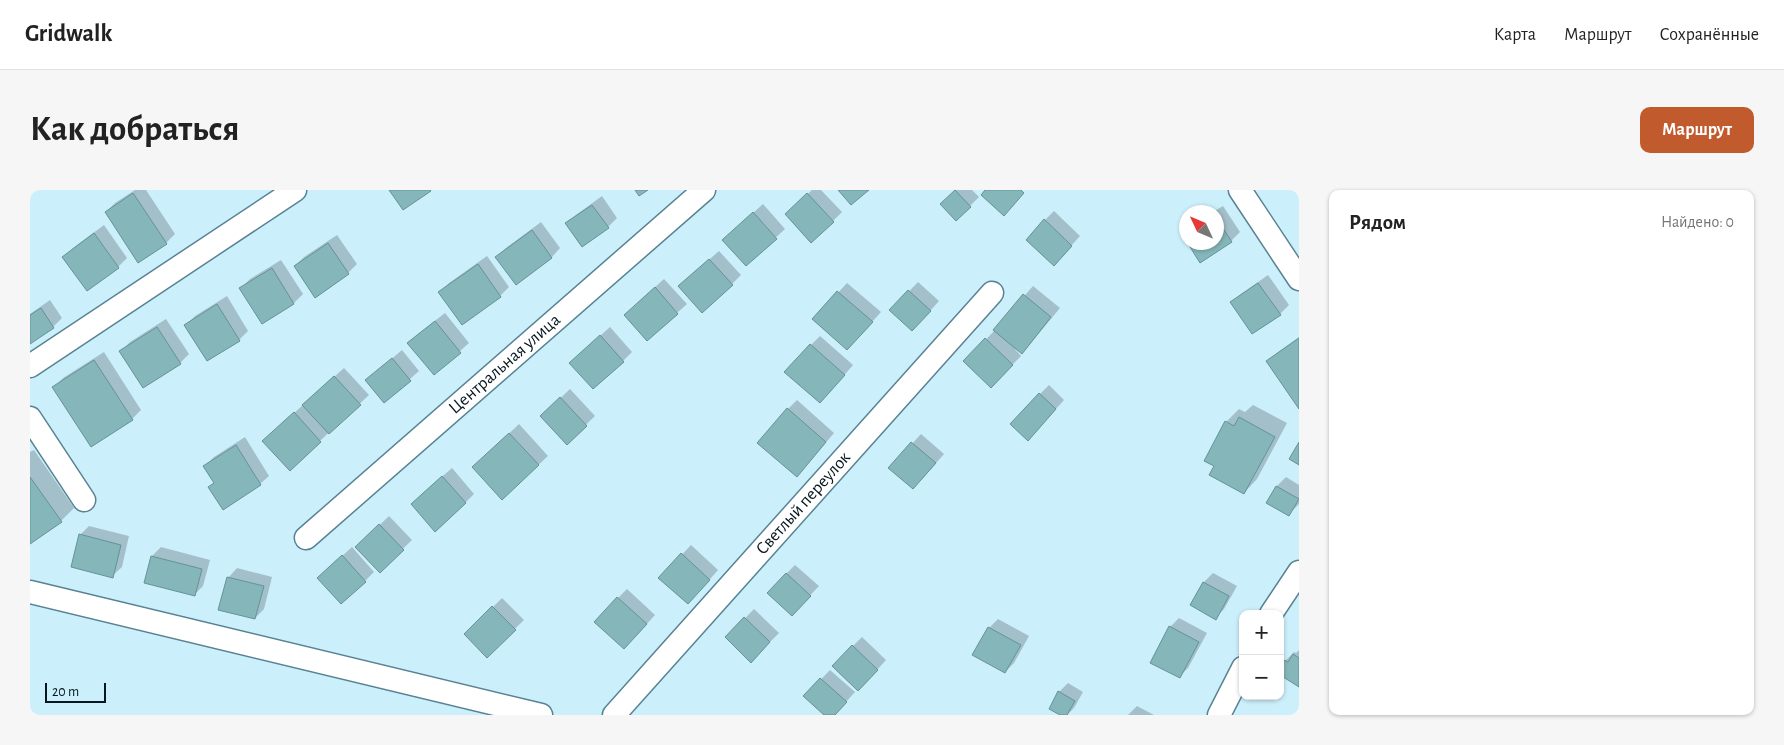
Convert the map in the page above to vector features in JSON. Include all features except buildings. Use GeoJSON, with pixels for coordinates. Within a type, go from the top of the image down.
{"type":"FeatureCollection","features":[{"type":"Feature","properties":{"kind":"street"},"geometry":{"type":"LineString","coordinates":[[30,366],[294,190]]}},
{"type":"Feature","properties":{"kind":"street","name":"Центральная улица"},"geometry":{"type":"LineString","coordinates":[[306,538],[704,190]]}},
{"type":"Feature","properties":{"kind":"street"},"geometry":{"type":"LineString","coordinates":[[1240,190],[1299,279]]}},
{"type":"Feature","properties":{"kind":"street","name":"Светлый переулок"},"geometry":{"type":"LineString","coordinates":[[614,715],[992,293]]}},
{"type":"Feature","properties":{"kind":"street"},"geometry":{"type":"LineString","coordinates":[[30,418],[84,500]]}},
{"type":"Feature","properties":{"kind":"street"},"geometry":{"type":"LineString","coordinates":[[1274,610],[1299,572]]}},
{"type":"Feature","properties":{"kind":"street"},"geometry":{"type":"LineString","coordinates":[[30,592],[541,715]]}},
{"type":"Feature","properties":{"kind":"street"},"geometry":{"type":"LineString","coordinates":[[1219,715],[1239,676]]}}]}
